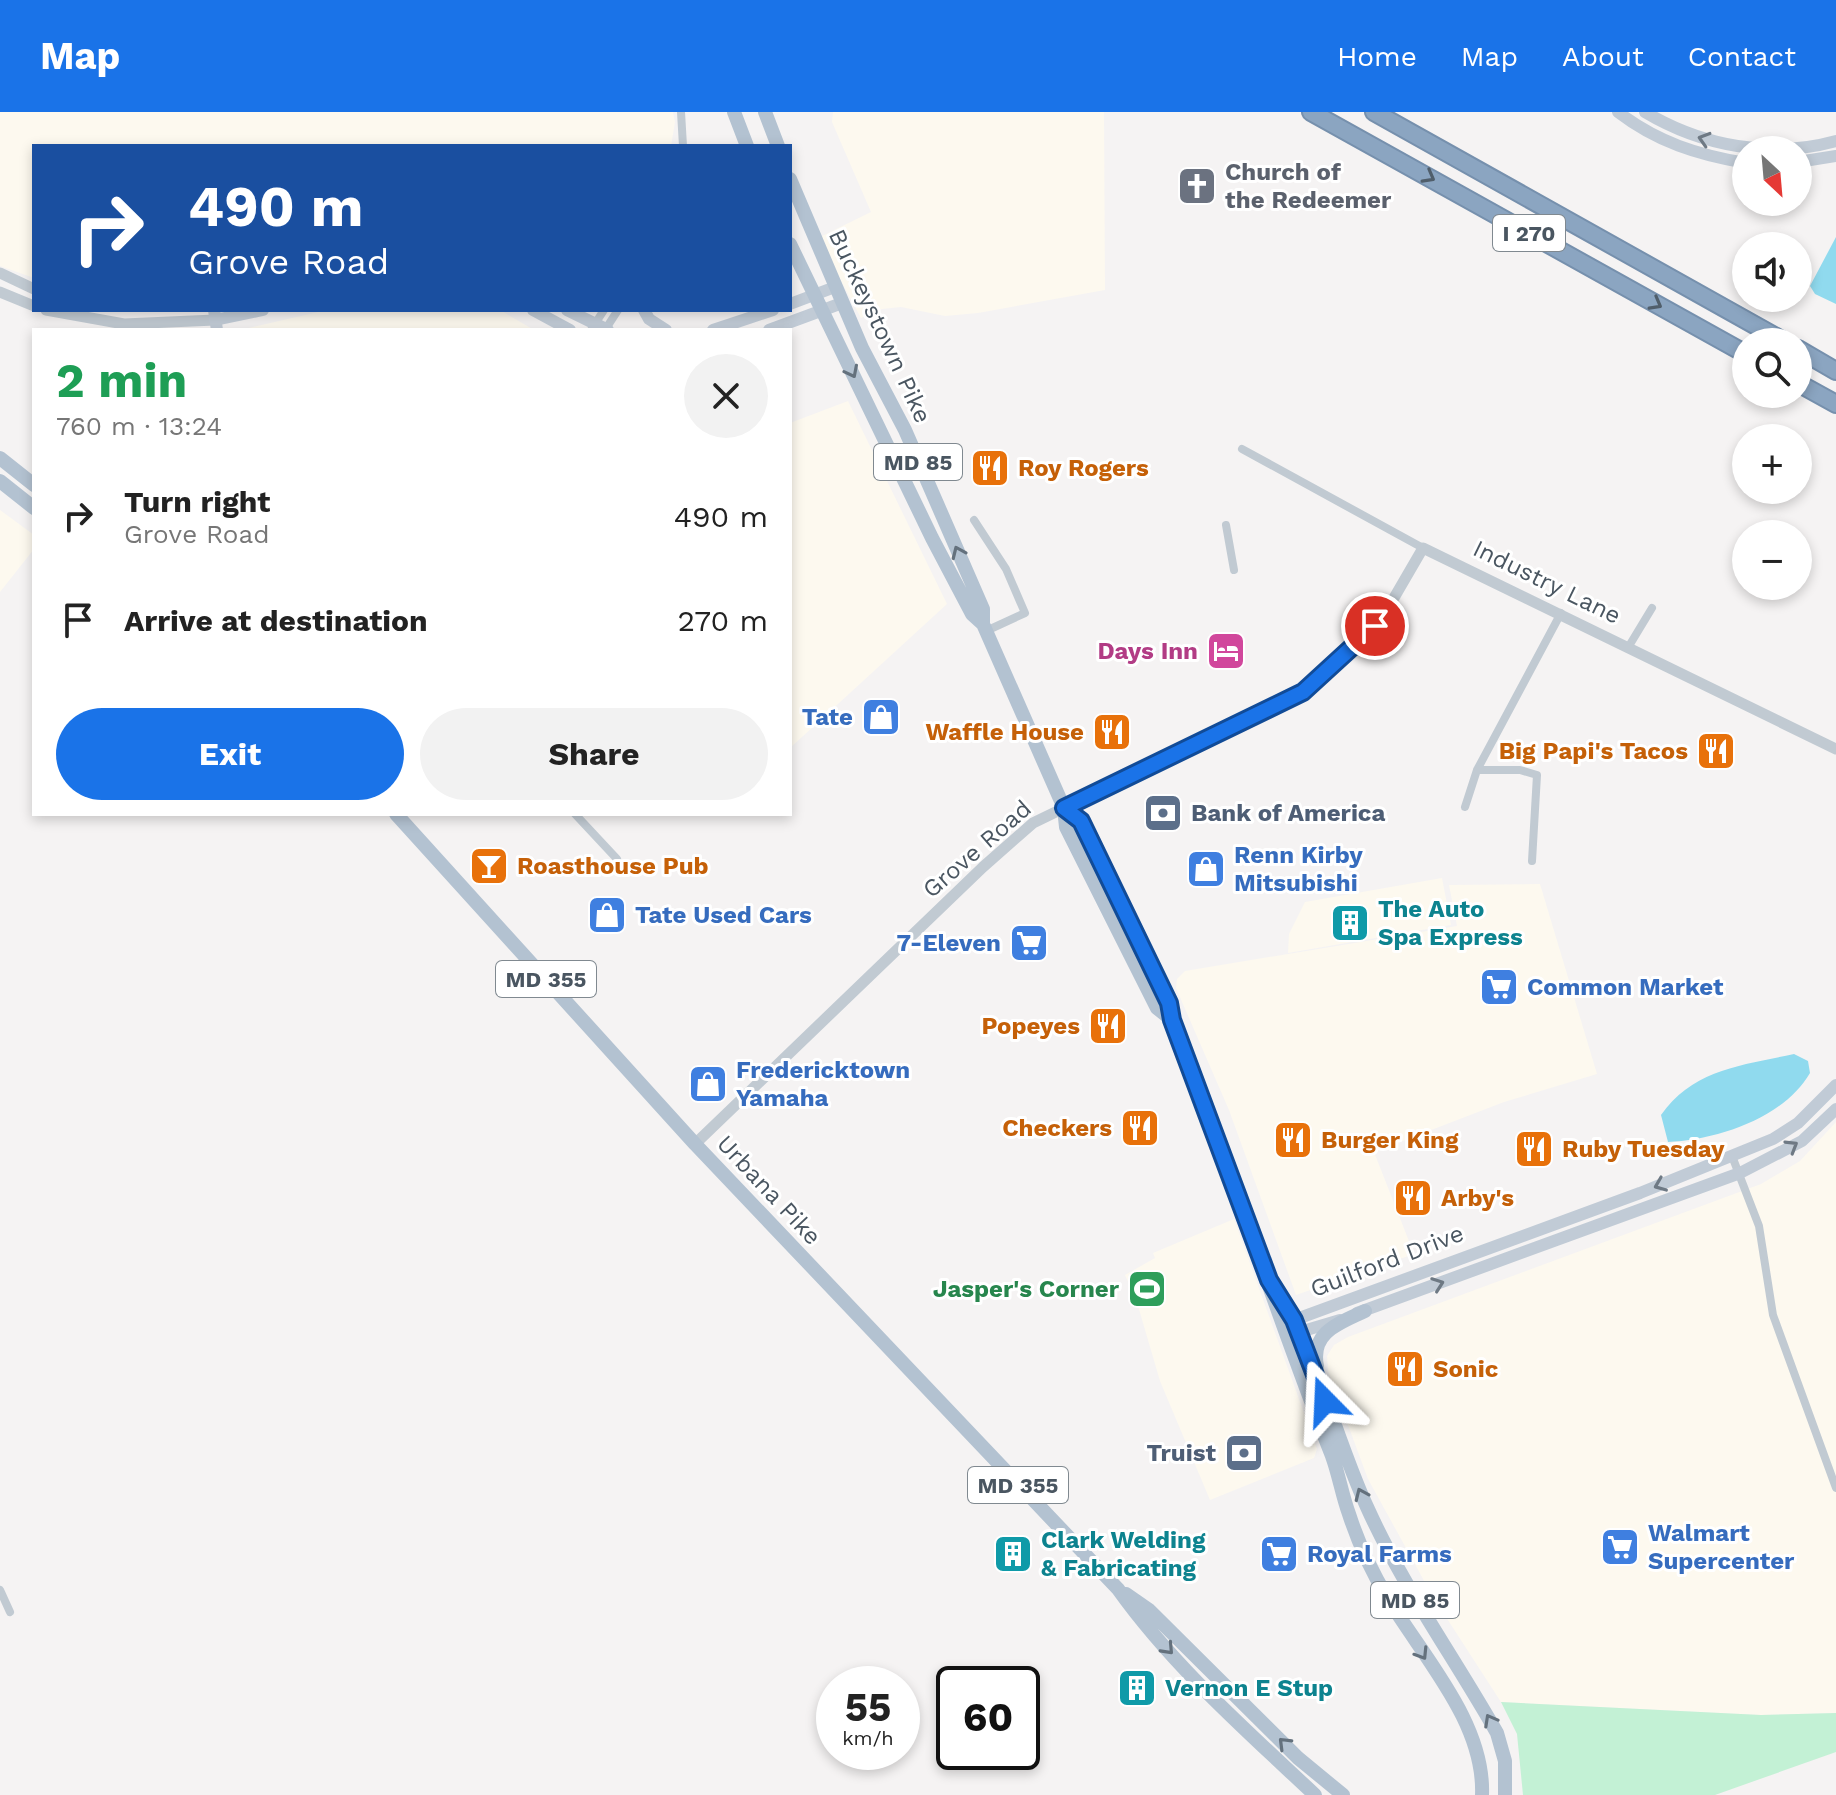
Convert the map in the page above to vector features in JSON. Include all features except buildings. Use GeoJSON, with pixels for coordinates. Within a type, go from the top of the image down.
{"type":"FeatureCollection","features":[{"type":"Feature","properties":{"kind":"highway","name":"I 270"},"geometry":{"type":"LineString","coordinates":[[1311,112],[1732,346]]}},
{"type":"Feature","properties":{"kind":"highway","name":"I 270"},"geometry":{"type":"LineString","coordinates":[[1374,112],[1760,328]]}},
{"type":"Feature","properties":{"kind":"highway"},"geometry":{"type":"LineString","coordinates":[[1812,357],[1836,371]]}},
{"type":"Feature","properties":{"kind":"highway"},"geometry":{"type":"LineString","coordinates":[[1812,391],[1836,404]]}},
{"type":"Feature","properties":{"kind":"main road"},"geometry":{"type":"LineString","coordinates":[[734,112],[746,144]]}},
{"type":"Feature","properties":{"kind":"main road"},"geometry":{"type":"LineString","coordinates":[[765,112],[777,144]]}},
{"type":"Feature","properties":{"kind":"main road"},"geometry":{"type":"LineString","coordinates":[[1618,112],[1653,136],[1673,145],[1732,160]]}},
{"type":"Feature","properties":{"kind":"main road"},"geometry":{"type":"LineString","coordinates":[[1645,112],[1694,136],[1724,145],[1785,150],[1836,141]]}},
{"type":"Feature","properties":{"kind":"main road"},"geometry":{"type":"LineString","coordinates":[[1812,160],[1836,156]]}},
{"type":"Feature","properties":{"kind":"main road","name":"Buckeystown Pike"},"geometry":{"type":"LineString","coordinates":[[792,184],[842,303],[909,441],[983,609],[984,628]]}},
{"type":"Feature","properties":{"kind":"main road","name":"Buckeystown Pike"},"geometry":{"type":"LineString","coordinates":[[792,248],[932,538],[972,614],[984,628],[1064,808],[1066,827],[1157,1008],[1172,1020],[1269,1280],[1283,1333],[1334,1462],[1349,1516],[1385,1593],[1466,1725],[1480,1764],[1482,1792]]}},
{"type":"Feature","properties":{"kind":"main road"},"geometry":{"type":"LineString","coordinates":[[792,303],[835,287]]}},
{"type":"Feature","properties":{"kind":"main road"},"geometry":{"type":"LineString","coordinates":[[774,328],[842,303]]}},
{"type":"Feature","properties":{"kind":"main road"},"geometry":{"type":"LineString","coordinates":[[222,320],[255,312]]}},
{"type":"Feature","properties":{"kind":"main road"},"geometry":{"type":"LineString","coordinates":[[537,312],[566,328]]}},
{"type":"Feature","properties":{"kind":"main road"},"geometry":{"type":"LineString","coordinates":[[573,312],[599,328]]}},
{"type":"Feature","properties":{"kind":"main road"},"geometry":{"type":"LineString","coordinates":[[645,312],[649,319],[663,328]]}},
{"type":"Feature","properties":{"kind":"main road"},"geometry":{"type":"LineString","coordinates":[[719,328],[767,312]]}},
{"type":"Feature","properties":{"kind":"main road"},"geometry":{"type":"LineString","coordinates":[[0,458],[32,483]]}},
{"type":"Feature","properties":{"kind":"main road"},"geometry":{"type":"LineString","coordinates":[[0,481],[32,506]]}},
{"type":"Feature","properties":{"kind":"main road","name":"Urbana Pike"},"geometry":{"type":"LineString","coordinates":[[398,816],[695,1144],[1118,1589],[1136,1614],[1222,1708],[1315,1795]]}},
{"type":"Feature","properties":{"kind":"main road","name":"Guilford Drive"},"geometry":{"type":"LineString","coordinates":[[1283,1333],[1732,1156],[1788,1131],[1836,1085]]}},
{"type":"Feature","properties":{"kind":"main road","name":"Guilford Drive"},"geometry":{"type":"LineString","coordinates":[[1296,1327],[1365,1311],[1740,1173],[1802,1141],[1836,1109]]}},
{"type":"Feature","properties":{"kind":"main road","name":"Buckeystown Pike"},"geometry":{"type":"LineString","coordinates":[[1269,1280],[1296,1327],[1348,1464],[1400,1575],[1497,1733],[1505,1761],[1505,1795]]}},
{"type":"Feature","properties":{"kind":"main road"},"geometry":{"type":"LineString","coordinates":[[1325,1401],[1315,1357],[1319,1339],[1365,1311]]}},
{"type":"Feature","properties":{"kind":"main road","name":"Urbana Pike"},"geometry":{"type":"LineString","coordinates":[[1118,1589],[1149,1610],[1298,1758],[1343,1795]]}},
{"type":"Feature","properties":{"kind":"street"},"geometry":{"type":"LineString","coordinates":[[681,112],[683,144]]}},
{"type":"Feature","properties":{"kind":"street"},"geometry":{"type":"LineString","coordinates":[[0,273],[32,288]]}},
{"type":"Feature","properties":{"kind":"street"},"geometry":{"type":"LineString","coordinates":[[0,292],[32,305]]}},
{"type":"Feature","properties":{"kind":"street"},"geometry":{"type":"LineString","coordinates":[[57,312],[124,324],[222,320]]}},
{"type":"Feature","properties":{"kind":"street"},"geometry":{"type":"LineString","coordinates":[[602,328],[616,312]]}},
{"type":"Feature","properties":{"kind":"street","name":"Industry Lane"},"geometry":{"type":"LineString","coordinates":[[1242,449],[1423,548],[1836,749]]}},
{"type":"Feature","properties":{"kind":"street"},"geometry":{"type":"LineString","coordinates":[[974,520],[1006,569],[1025,613],[984,628]]}},
{"type":"Feature","properties":{"kind":"street"},"geometry":{"type":"LineString","coordinates":[[1226,525],[1234,570]]}},
{"type":"Feature","properties":{"kind":"street","name":"Grove Road"},"geometry":{"type":"LineString","coordinates":[[695,1144],[988,862],[1033,823],[1303,692],[1380,622],[1423,548]]}},
{"type":"Feature","properties":{"kind":"street"},"geometry":{"type":"LineString","coordinates":[[1629,646],[1652,608]]}},
{"type":"Feature","properties":{"kind":"street"},"geometry":{"type":"LineString","coordinates":[[1465,807],[1477,770],[1561,613]]}},
{"type":"Feature","properties":{"kind":"street"},"geometry":{"type":"LineString","coordinates":[[1477,770],[1520,770],[1537,775],[1532,861]]}},
{"type":"Feature","properties":{"kind":"street"},"geometry":{"type":"LineString","coordinates":[[577,816],[617,859]]}},
{"type":"Feature","properties":{"kind":"street"},"geometry":{"type":"LineString","coordinates":[[1732,1156],[1759,1226],[1773,1315],[1836,1488]]}},
{"type":"Feature","properties":{"kind":"street"},"geometry":{"type":"LineString","coordinates":[[0,1590],[10,1612]]}},
{"type":"Feature","properties":{"kind":"shaded area"},"geometry":{"type":"Polygon","coordinates":[[[0,112],[673,112],[675,122],[671,144],[32,144],[32,277],[0,266],[0,112]]]}},
{"type":"Feature","properties":{"kind":"shaded area"},"geometry":{"type":"Polygon","coordinates":[[[833,112],[1104,112],[1105,290],[978,313],[945,316],[901,307],[882,309],[861,318],[818,238],[871,212],[832,122],[833,112]]]}},
{"type":"Feature","properties":{"kind":"shaded area"},"geometry":{"type":"Polygon","coordinates":[[[318,312],[503,312],[531,328],[249,328],[318,312]]]}},
{"type":"Feature","properties":{"kind":"shaded area"},"geometry":{"type":"Polygon","coordinates":[[[848,401],[947,604],[792,746],[792,422],[848,401]]]}},
{"type":"Feature","properties":{"kind":"shaded area"},"geometry":{"type":"Polygon","coordinates":[[[0,510],[32,534],[32,552],[0,592],[0,510]]]}},
{"type":"Feature","properties":{"kind":"shaded area"},"geometry":{"type":"Polygon","coordinates":[[[1442,878],[1451,925],[1288,953],[1289,934],[1305,902],[1442,878]]]}},
{"type":"Feature","properties":{"kind":"shaded area"},"geometry":{"type":"Polygon","coordinates":[[[1540,884],[1597,1074],[1504,1102],[1374,1152],[1414,1254],[1296,1295],[1229,1110],[1176,988],[1177,979],[1185,971],[1457,926],[1449,885],[1540,884]]]}},
{"type":"Feature","properties":{"kind":"shaded area"},"geometry":{"type":"Polygon","coordinates":[[[1836,1122],[1836,1713],[1761,1715],[1501,1702],[1433,1597],[1368,1479],[1328,1371],[1327,1356],[1334,1345],[1348,1337],[1761,1184],[1800,1161],[1836,1122]]]}},
{"type":"Feature","properties":{"kind":"shaded area"},"geometry":{"type":"Polygon","coordinates":[[[1234,1219],[1317,1449],[1314,1458],[1210,1500],[1160,1381],[1136,1299],[1125,1275],[1155,1258],[1153,1253],[1234,1219]]]}},
{"type":"Feature","properties":{"kind":"green space"},"geometry":{"type":"Polygon","coordinates":[[[1501,1702],[1761,1715],[1836,1713],[1836,1752],[1715,1795],[1523,1795],[1517,1734],[1501,1702]]]}},
{"type":"Feature","properties":{"kind":"water"},"geometry":{"type":"Polygon","coordinates":[[[1836,237],[1836,304],[1815,294],[1812,282],[1836,237]]]}},
{"type":"Feature","properties":{"kind":"water"},"geometry":{"type":"Polygon","coordinates":[[[1794,1054],[1808,1061],[1810,1073],[1798,1089],[1767,1114],[1748,1124],[1707,1137],[1668,1142],[1661,1115],[1688,1088],[1720,1071],[1794,1054]]]}},
{"type":"Feature","properties":{"kind":"place","name":"Church of the Redeemer"},"geometry":{"type":"Point","coordinates":[1197,186]}},
{"type":"Feature","properties":{"kind":"place","name":"Roy Rogers"},"geometry":{"type":"Point","coordinates":[990,468]}},
{"type":"Feature","properties":{"kind":"place","name":"Days Inn"},"geometry":{"type":"Point","coordinates":[1226,651]}},
{"type":"Feature","properties":{"kind":"place","name":"Tate"},"geometry":{"type":"Point","coordinates":[881,717]}},
{"type":"Feature","properties":{"kind":"place","name":"Waffle House"},"geometry":{"type":"Point","coordinates":[1112,732]}},
{"type":"Feature","properties":{"kind":"place","name":"Big Papi's Tacos"},"geometry":{"type":"Point","coordinates":[1716,751]}},
{"type":"Feature","properties":{"kind":"place","name":"Bank of America"},"geometry":{"type":"Point","coordinates":[1163,813]}},
{"type":"Feature","properties":{"kind":"place","name":"Roasthouse Pub"},"geometry":{"type":"Point","coordinates":[489,866]}},
{"type":"Feature","properties":{"kind":"place","name":"Renn Kirby Mitsubishi"},"geometry":{"type":"Point","coordinates":[1206,869]}},
{"type":"Feature","properties":{"kind":"place","name":"Tate Used Cars"},"geometry":{"type":"Point","coordinates":[607,915]}},
{"type":"Feature","properties":{"kind":"place","name":"The Auto Spa Express"},"geometry":{"type":"Point","coordinates":[1350,923]}},
{"type":"Feature","properties":{"kind":"place","name":"7-Eleven"},"geometry":{"type":"Point","coordinates":[1029,943]}},
{"type":"Feature","properties":{"kind":"place","name":"Common Market"},"geometry":{"type":"Point","coordinates":[1499,987]}},
{"type":"Feature","properties":{"kind":"place","name":"Popeyes"},"geometry":{"type":"Point","coordinates":[1108,1026]}},
{"type":"Feature","properties":{"kind":"place","name":"Fredericktown Yamaha"},"geometry":{"type":"Point","coordinates":[708,1084]}},
{"type":"Feature","properties":{"kind":"place","name":"Checkers"},"geometry":{"type":"Point","coordinates":[1140,1128]}},
{"type":"Feature","properties":{"kind":"place","name":"Burger King"},"geometry":{"type":"Point","coordinates":[1293,1140]}},
{"type":"Feature","properties":{"kind":"place","name":"Ruby Tuesday"},"geometry":{"type":"Point","coordinates":[1534,1149]}},
{"type":"Feature","properties":{"kind":"place","name":"Arby's"},"geometry":{"type":"Point","coordinates":[1413,1198]}},
{"type":"Feature","properties":{"kind":"place","name":"Jasper's Corner"},"geometry":{"type":"Point","coordinates":[1147,1289]}},
{"type":"Feature","properties":{"kind":"place","name":"Sonic"},"geometry":{"type":"Point","coordinates":[1405,1369]}},
{"type":"Feature","properties":{"kind":"place","name":"Truist"},"geometry":{"type":"Point","coordinates":[1244,1453]}},
{"type":"Feature","properties":{"kind":"place","name":"Walmart Supercenter"},"geometry":{"type":"Point","coordinates":[1620,1547]}},
{"type":"Feature","properties":{"kind":"place","name":"Clark Welding & Fabricating"},"geometry":{"type":"Point","coordinates":[1013,1554]}},
{"type":"Feature","properties":{"kind":"place","name":"Royal Farms"},"geometry":{"type":"Point","coordinates":[1279,1554]}},
{"type":"Feature","properties":{"kind":"place","name":"Vernon E Stup"},"geometry":{"type":"Point","coordinates":[1137,1688]}},
{"type":"Feature","properties":{"kind":"route"},"geometry":{"type":"LineString","coordinates":[[1325,1401],[1294,1320],[1269,1280],[1172,1020],[1169,1003],[1081,821],[1064,808],[1255,718],[1303,692],[1375,626]]}}]}
